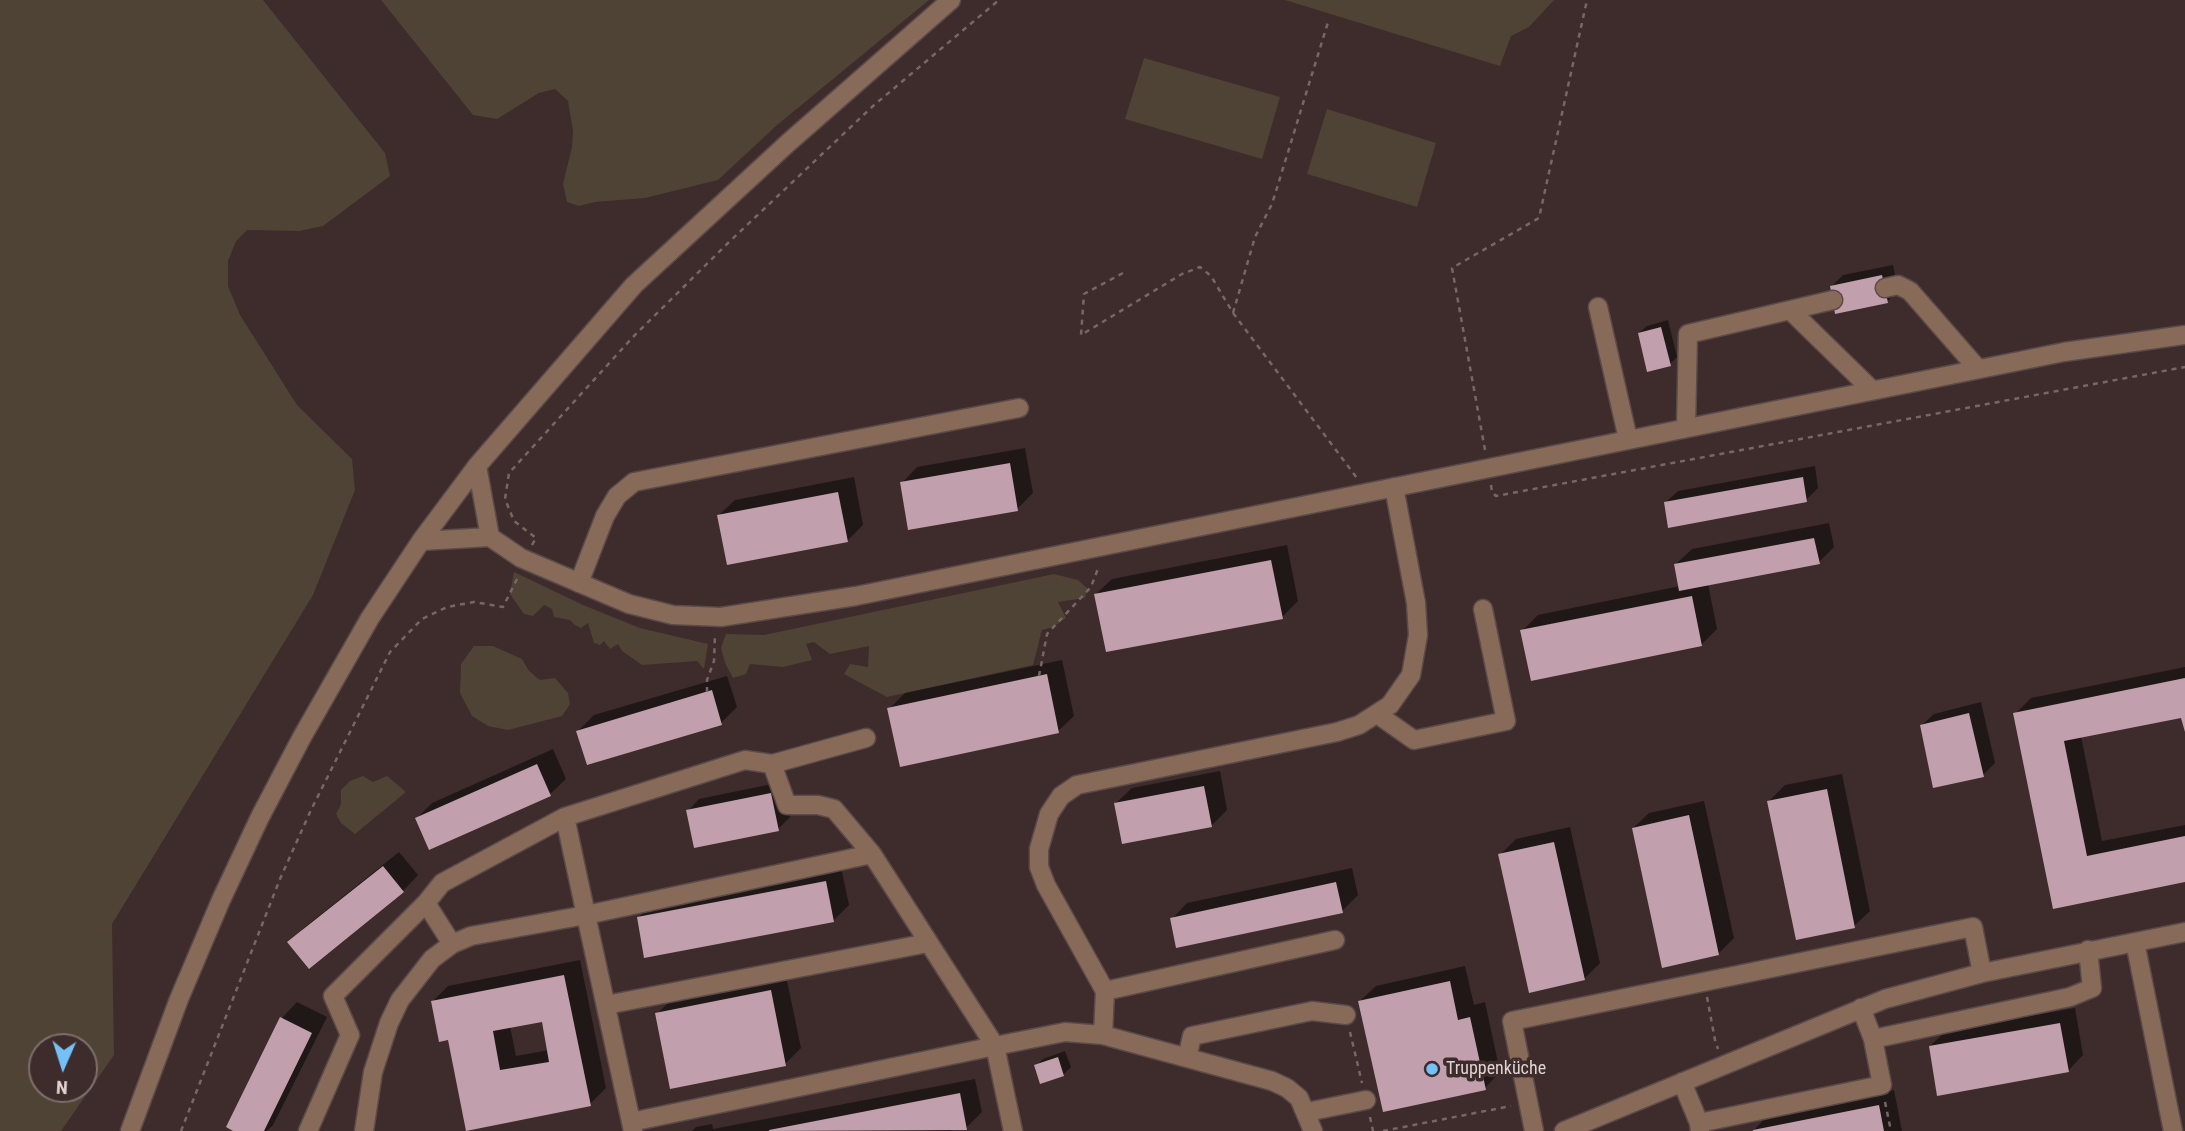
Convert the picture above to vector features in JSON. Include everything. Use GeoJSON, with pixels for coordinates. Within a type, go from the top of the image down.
{"type":"FeatureCollection","features":[{"type":"Feature","properties":{"kind":"street"},"geometry":{"type":"LineString","coordinates":[[130,1131],[184,986],[260,817],[370,618],[421,541],[477,467],[634,285],[797,134],[951,0]]}},
{"type":"Feature","properties":{"kind":"street"},"geometry":{"type":"LineString","coordinates":[[1885,288],[1898,285],[1910,291],[1978,369]]}},
{"type":"Feature","properties":{"kind":"street"},"geometry":{"type":"LineString","coordinates":[[1686,427],[1688,334],[1833,300]]}},
{"type":"Feature","properties":{"kind":"street"},"geometry":{"type":"LineString","coordinates":[[1598,307],[1628,439]]}},
{"type":"Feature","properties":{"kind":"street"},"geometry":{"type":"LineString","coordinates":[[1790,310],[1872,390]]}},
{"type":"Feature","properties":{"kind":"street"},"geometry":{"type":"LineString","coordinates":[[421,541],[490,537],[526,560],[629,604],[673,615],[716,617],[856,596],[2064,352],[2185,335]]}},
{"type":"Feature","properties":{"kind":"street"},"geometry":{"type":"LineString","coordinates":[[579,583],[604,516],[617,496],[634,482],[1018,408]]}},
{"type":"Feature","properties":{"kind":"street"},"geometry":{"type":"LineString","coordinates":[[477,467],[490,537]]}},
{"type":"Feature","properties":{"kind":"street"},"geometry":{"type":"LineString","coordinates":[[1103,1035],[1105,991],[1046,885],[1040,867],[1039,849],[1049,814],[1062,796],[1077,785],[1337,732],[1359,725],[1391,705],[1411,675],[1418,635],[1416,603],[1394,487]]}},
{"type":"Feature","properties":{"kind":"street"},"geometry":{"type":"LineString","coordinates":[[1377,714],[1414,740],[1506,721],[1483,610]]}},
{"type":"Feature","properties":{"kind":"street"},"geometry":{"type":"LineString","coordinates":[[308,1131],[350,1035],[333,996],[442,884],[565,817],[745,760],[772,764],[866,738]]}},
{"type":"Feature","properties":{"kind":"street"},"geometry":{"type":"LineString","coordinates":[[772,764],[787,804],[818,805],[834,809],[872,854],[995,1046],[1013,1131]]}},
{"type":"Feature","properties":{"kind":"street"},"geometry":{"type":"LineString","coordinates":[[565,817],[632,1127],[1065,1032],[1103,1035],[1272,1081],[1299,1098],[1313,1131]]}},
{"type":"Feature","properties":{"kind":"street"},"geometry":{"type":"LineString","coordinates":[[364,1131],[380,1045],[400,1000],[432,959],[452,944],[471,936],[586,915],[872,854]]}},
{"type":"Feature","properties":{"kind":"street"},"geometry":{"type":"LineString","coordinates":[[426,903],[452,944]]}},
{"type":"Feature","properties":{"kind":"street"},"geometry":{"type":"LineString","coordinates":[[1534,1131],[1511,1021],[1973,927],[1982,973]]}},
{"type":"Feature","properties":{"kind":"street"},"geometry":{"type":"LineString","coordinates":[[1566,1131],[1861,1008],[1923,987],[2088,950],[2185,932]]}},
{"type":"Feature","properties":{"kind":"street"},"geometry":{"type":"LineString","coordinates":[[1105,991],[1335,940]]}},
{"type":"Feature","properties":{"kind":"street"},"geometry":{"type":"LineString","coordinates":[[2135,942],[2172,1131]]}},
{"type":"Feature","properties":{"kind":"street"},"geometry":{"type":"LineString","coordinates":[[606,1005],[928,943]]}},
{"type":"Feature","properties":{"kind":"street"},"geometry":{"type":"LineString","coordinates":[[1873,1039],[2070,997],[2092,988],[2088,950]]}},
{"type":"Feature","properties":{"kind":"street"},"geometry":{"type":"LineString","coordinates":[[1682,1082],[1700,1127],[1882,1085],[1873,1039],[1861,1008]]}},
{"type":"Feature","properties":{"kind":"street"},"geometry":{"type":"LineString","coordinates":[[1187,1058],[1192,1036],[1312,1011],[1346,1015]]}},
{"type":"Feature","properties":{"kind":"street"},"geometry":{"type":"LineString","coordinates":[[350,1035],[380,1045]]}},
{"type":"Feature","properties":{"kind":"street"},"geometry":{"type":"LineString","coordinates":[[1307,1112],[1366,1100]]}},
{"type":"Feature","properties":{"kind":"path"},"geometry":{"type":"LineString","coordinates":[[181,1131],[280,880],[390,652],[422,619],[447,607],[474,603],[503,607],[536,538],[514,521],[505,499],[509,473],[634,337],[728,243],[873,106],[999,0]]}},
{"type":"Feature","properties":{"kind":"path"},"geometry":{"type":"LineString","coordinates":[[1587,0],[1539,218],[1452,268],[1492,492],[1496,496],[2185,367]]}},
{"type":"Feature","properties":{"kind":"path"},"geometry":{"type":"LineString","coordinates":[[1233,313],[1255,237],[1272,204],[1328,19]]}},
{"type":"Feature","properties":{"kind":"path"},"geometry":{"type":"LineString","coordinates":[[1123,273],[1084,294],[1081,335],[1182,274],[1200,267],[1212,276],[1233,313],[1367,492]]}},
{"type":"Feature","properties":{"kind":"path"},"geometry":{"type":"LineString","coordinates":[[1039,676],[1047,634],[1091,587],[1106,545]]}},
{"type":"Feature","properties":{"kind":"path"},"geometry":{"type":"LineString","coordinates":[[707,692],[707,680],[713,671],[716,617]]}},
{"type":"Feature","properties":{"kind":"path"},"geometry":{"type":"LineString","coordinates":[[1704,980],[1715,1040],[1726,1065]]}},
{"type":"Feature","properties":{"kind":"path"},"geometry":{"type":"LineString","coordinates":[[1346,1015],[1373,1131]]}},
{"type":"Feature","properties":{"kind":"path"},"geometry":{"type":"LineString","coordinates":[[1882,1085],[1891,1131]]}},
{"type":"Feature","properties":{"kind":"path"},"geometry":{"type":"LineString","coordinates":[[1383,1131],[1528,1102]]}},
{"type":"Feature","properties":{"kind":"shaded area"},"geometry":{"type":"Polygon","coordinates":[[[0,0],[263,0],[385,153],[390,176],[323,226],[299,231],[247,230],[236,241],[228,261],[228,286],[240,315],[297,405],[352,459],[355,490],[313,595],[112,924],[114,1055],[98,1078],[98,1033],[28,1033],[28,1103],[81,1103],[61,1131],[0,1131],[0,0]]]}},
{"type":"Feature","properties":{"kind":"shaded area"},"geometry":{"type":"Polygon","coordinates":[[[381,0],[929,0],[776,126],[718,180],[645,198],[579,206],[567,202],[563,184],[573,131],[568,101],[555,89],[539,93],[497,119],[473,115],[381,0]]]}},
{"type":"Feature","properties":{"kind":"shaded area"},"geometry":{"type":"Polygon","coordinates":[[[1285,0],[1554,0],[1529,27],[1511,36],[1500,66],[1285,0]]]}},
{"type":"Feature","properties":{"kind":"shaded area"},"geometry":{"type":"Polygon","coordinates":[[[1144,58],[1280,97],[1262,159],[1125,119],[1144,58]]]}},
{"type":"Feature","properties":{"kind":"shaded area"},"geometry":{"type":"Polygon","coordinates":[[[1327,109],[1436,143],[1417,207],[1307,174],[1327,109]]]}},
{"type":"Feature","properties":{"kind":"shaded area"},"geometry":{"type":"Polygon","coordinates":[[[514,572],[583,605],[640,628],[708,644],[704,669],[697,661],[642,665],[622,651],[618,644],[610,649],[604,641],[600,645],[594,643],[588,623],[581,628],[570,620],[554,617],[552,609],[544,605],[533,616],[524,614],[510,594],[514,572]]]}},
{"type":"Feature","properties":{"kind":"shaded area"},"geometry":{"type":"Polygon","coordinates":[[[1054,574],[1078,580],[1088,589],[1085,598],[1058,602],[1066,618],[1053,627],[1042,630],[1033,665],[887,697],[844,674],[850,664],[868,667],[869,646],[830,654],[814,642],[806,644],[812,660],[783,667],[750,664],[746,674],[733,678],[721,648],[726,634],[764,635],[1054,574]]]}},
{"type":"Feature","properties":{"kind":"shaded area"},"geometry":{"type":"Polygon","coordinates":[[[474,646],[493,646],[522,659],[529,671],[540,680],[555,678],[568,693],[570,704],[562,716],[508,730],[488,726],[472,716],[460,693],[461,664],[474,646]]]}},
{"type":"Feature","properties":{"kind":"shaded area"},"geometry":{"type":"Polygon","coordinates":[[[363,776],[373,782],[387,776],[406,792],[355,834],[341,823],[336,814],[341,804],[341,790],[350,781],[363,776]]]}},
{"type":"Feature","properties":{"kind":"building"},"geometry":{"type":"Polygon","coordinates":[[[1882,275],[1888,303],[1835,314],[1830,286],[1882,275]]]}},
{"type":"Feature","properties":{"kind":"building"},"geometry":{"type":"Polygon","coordinates":[[[1661,327],[1671,366],[1647,372],[1638,333],[1661,327]]]}},
{"type":"Feature","properties":{"kind":"building"},"geometry":{"type":"Polygon","coordinates":[[[1010,463],[1018,511],[908,530],[900,482],[1010,463]]]}},
{"type":"Feature","properties":{"kind":"building"},"geometry":{"type":"Polygon","coordinates":[[[1803,477],[1807,502],[1668,528],[1664,502],[1803,477]]]}},
{"type":"Feature","properties":{"kind":"building"},"geometry":{"type":"Polygon","coordinates":[[[838,492],[848,542],[727,565],[717,515],[838,492]]]}},
{"type":"Feature","properties":{"kind":"building"},"geometry":{"type":"Polygon","coordinates":[[[1814,538],[1820,564],[1679,591],[1674,564],[1814,538]]]}},
{"type":"Feature","properties":{"kind":"building"},"geometry":{"type":"Polygon","coordinates":[[[1271,560],[1283,619],[1106,652],[1094,594],[1271,560]]]}},
{"type":"Feature","properties":{"kind":"building"},"geometry":{"type":"Polygon","coordinates":[[[1692,596],[1702,646],[1531,681],[1520,630],[1692,596]]]}},
{"type":"Feature","properties":{"kind":"building"},"geometry":{"type":"Polygon","coordinates":[[[1047,674],[1059,733],[900,767],[887,708],[1047,674]]]}},
{"type":"Feature","properties":{"kind":"building"},"geometry":{"type":"Polygon","coordinates":[[[2185,678],[2185,732],[2181,718],[2064,741],[2087,856],[2185,836],[2185,882],[2053,909],[2013,713],[2185,678]]]}},
{"type":"Feature","properties":{"kind":"building"},"geometry":{"type":"Polygon","coordinates":[[[712,690],[722,725],[587,765],[576,731],[712,690]]]}},
{"type":"Feature","properties":{"kind":"building"},"geometry":{"type":"Polygon","coordinates":[[[1969,713],[1984,777],[1933,788],[1920,725],[1969,713]]]}},
{"type":"Feature","properties":{"kind":"building"},"geometry":{"type":"Polygon","coordinates":[[[537,764],[551,796],[429,850],[415,818],[537,764]]]}},
{"type":"Feature","properties":{"kind":"building"},"geometry":{"type":"Polygon","coordinates":[[[1204,786],[1212,827],[1122,844],[1114,803],[1204,786]]]}},
{"type":"Feature","properties":{"kind":"building"},"geometry":{"type":"Polygon","coordinates":[[[1827,789],[1855,928],[1796,940],[1767,801],[1827,789]]]}},
{"type":"Feature","properties":{"kind":"building"},"geometry":{"type":"Polygon","coordinates":[[[771,793],[779,831],[694,848],[686,810],[771,793]]]}},
{"type":"Feature","properties":{"kind":"building"},"geometry":{"type":"Polygon","coordinates":[[[1689,815],[1719,955],[1662,968],[1632,828],[1689,815]]]}},
{"type":"Feature","properties":{"kind":"building"},"geometry":{"type":"Polygon","coordinates":[[[1554,842],[1585,980],[1529,993],[1498,854],[1554,842]]]}},
{"type":"Feature","properties":{"kind":"building"},"geometry":{"type":"Polygon","coordinates":[[[383,866],[404,892],[309,969],[287,942],[383,866]]]}},
{"type":"Feature","properties":{"kind":"building"},"geometry":{"type":"Polygon","coordinates":[[[826,881],[834,922],[644,958],[637,917],[826,881]]]}},
{"type":"Feature","properties":{"kind":"building"},"geometry":{"type":"Polygon","coordinates":[[[1336,882],[1343,913],[1176,948],[1170,918],[1336,882]]]}},
{"type":"Feature","properties":{"kind":"building"},"geometry":{"type":"Polygon","coordinates":[[[564,975],[591,1106],[466,1131],[448,1040],[439,1042],[431,1001],[564,975]],[[542,1022],[493,1031],[500,1070],[549,1062],[542,1022]]]}},
{"type":"Feature","properties":{"kind":"building"},"geometry":{"type":"Polygon","coordinates":[[[1450,981],[1458,1020],[1470,1017],[1486,1090],[1383,1112],[1358,1001],[1450,981]]]}},
{"type":"Feature","properties":{"kind":"building"},"geometry":{"type":"Polygon","coordinates":[[[771,990],[786,1066],[670,1089],[655,1013],[771,990]]]}},
{"type":"Feature","properties":{"kind":"building"},"geometry":{"type":"Polygon","coordinates":[[[280,1017],[312,1033],[264,1131],[233,1131],[226,1127],[280,1017]]]}},
{"type":"Feature","properties":{"kind":"building"},"geometry":{"type":"Polygon","coordinates":[[[2060,1023],[2069,1072],[1937,1096],[1929,1046],[2060,1023]]]}},
{"type":"Feature","properties":{"kind":"building"},"geometry":{"type":"Polygon","coordinates":[[[1058,1057],[1064,1076],[1040,1084],[1034,1065],[1058,1057]]]}},
{"type":"Feature","properties":{"kind":"building"},"geometry":{"type":"Polygon","coordinates":[[[960,1093],[967,1130],[769,1131],[769,1130],[960,1093]]]}},
{"type":"Feature","properties":{"kind":"building"},"geometry":{"type":"Polygon","coordinates":[[[1879,1105],[1884,1131],[1753,1131],[1753,1130],[1879,1105]]]}},
{"type":"Feature","properties":{"kind":"place","name":"Truppenküche"},"geometry":{"type":"Point","coordinates":[1432,1069]}}]}
